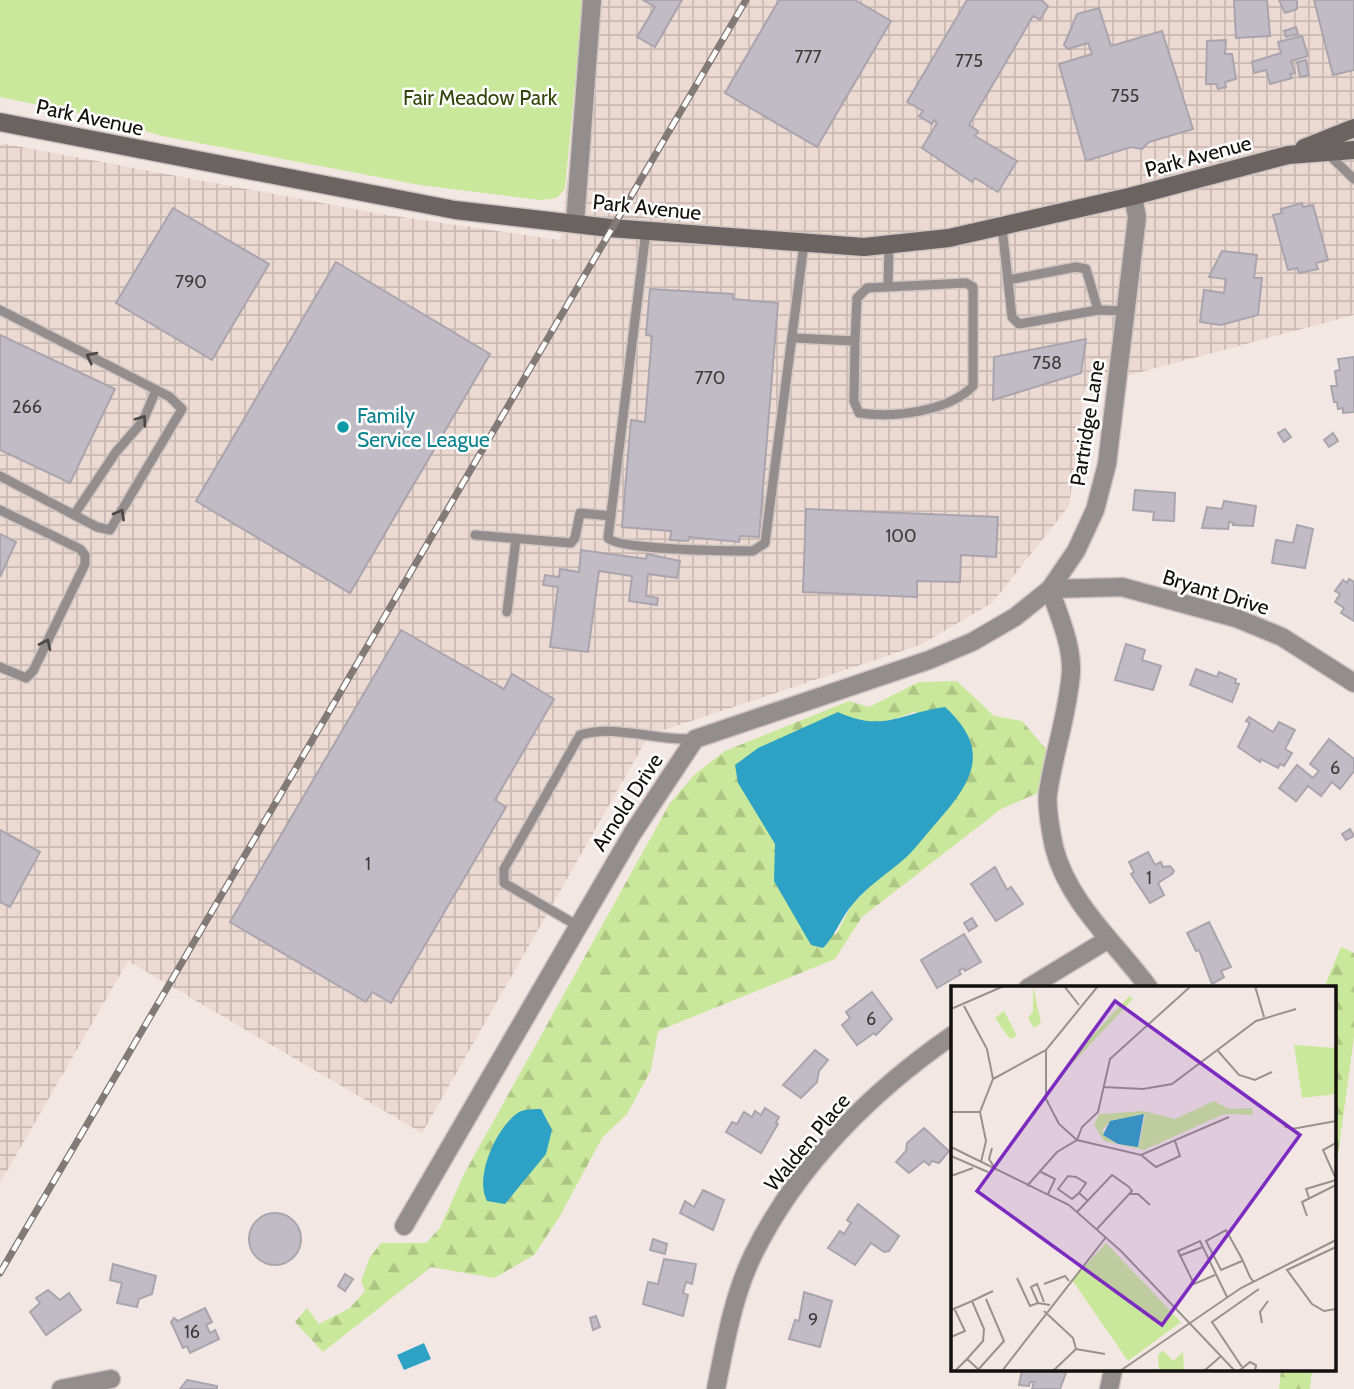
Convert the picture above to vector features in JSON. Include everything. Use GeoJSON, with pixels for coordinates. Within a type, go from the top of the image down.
{"type":"FeatureCollection","features":[{"type":"Feature","properties":{"kind":"main road","name":"Park Avenue"},"geometry":{"type":"LineString","coordinates":[[0,122],[455,210],[646,231],[864,247],[949,239],[1133,196],[1288,155],[1324,150],[1354,150]]}},
{"type":"Feature","properties":{"kind":"main road","name":"Park Avenue"},"geometry":{"type":"LineString","coordinates":[[1288,155],[1354,128]]}},
{"type":"Feature","properties":{"kind":"main road"},"geometry":{"type":"LineString","coordinates":[[1324,150],[1354,139]]}},
{"type":"Feature","properties":{"kind":"street"},"geometry":{"type":"LineString","coordinates":[[575,223],[592,0]]}},
{"type":"Feature","properties":{"kind":"street","name":"Partridge Lane"},"geometry":{"type":"LineString","coordinates":[[1050,589],[1076,551],[1095,510],[1107,464],[1137,218],[1133,196]]}},
{"type":"Feature","properties":{"kind":"street","name":"Bryant Drive"},"geometry":{"type":"LineString","coordinates":[[1050,589],[1122,587],[1236,618],[1282,637],[1354,683]]}},
{"type":"Feature","properties":{"kind":"street"},"geometry":{"type":"LineString","coordinates":[[695,739],[951,651],[1015,617],[1050,589],[1067,640],[1071,670],[1064,727],[1047,796],[1055,848],[1072,888],[1107,940],[1147,986]]}},
{"type":"Feature","properties":{"kind":"street","name":"Arnold Drive"},"geometry":{"type":"LineString","coordinates":[[404,1226],[632,834],[695,739]]}},
{"type":"Feature","properties":{"kind":"street"},"geometry":{"type":"LineString","coordinates":[[1031,986],[1107,940]]}},
{"type":"Feature","properties":{"kind":"street","name":"Walden Place"},"geometry":{"type":"LineString","coordinates":[[716,1389],[724,1341],[752,1256],[792,1188],[845,1125],[914,1062],[951,1036]]}},
{"type":"Feature","properties":{"kind":"street"},"geometry":{"type":"LineString","coordinates":[[61,1389],[111,1379]]}},
{"type":"Feature","properties":{"kind":"lane"},"geometry":{"type":"LineString","coordinates":[[1324,150],[1354,179]]}},
{"type":"Feature","properties":{"kind":"lane"},"geometry":{"type":"LineString","coordinates":[[1002,227],[1012,317],[1019,324],[1098,310],[1126,311]]}},
{"type":"Feature","properties":{"kind":"lane"},"geometry":{"type":"LineString","coordinates":[[646,231],[608,538],[614,543],[754,551],[765,543],[804,244]]}},
{"type":"Feature","properties":{"kind":"lane"},"geometry":{"type":"LineString","coordinates":[[888,287],[889,245]]}},
{"type":"Feature","properties":{"kind":"lane"},"geometry":{"type":"LineString","coordinates":[[1008,280],[1076,267],[1086,268],[1098,310]]}},
{"type":"Feature","properties":{"kind":"lane"},"geometry":{"type":"LineString","coordinates":[[966,283],[973,287],[975,376],[972,386],[954,400],[930,410],[859,414],[854,401],[855,341],[857,298],[867,288],[966,283]]}},
{"type":"Feature","properties":{"kind":"lane"},"geometry":{"type":"LineString","coordinates":[[0,310],[156,390],[182,409],[110,530],[97,527],[0,476]]}},
{"type":"Feature","properties":{"kind":"lane"},"geometry":{"type":"LineString","coordinates":[[793,338],[855,341]]}},
{"type":"Feature","properties":{"kind":"lane"},"geometry":{"type":"LineString","coordinates":[[74,515],[116,452],[144,421],[156,390]]}},
{"type":"Feature","properties":{"kind":"lane"},"geometry":{"type":"LineString","coordinates":[[0,509],[80,549],[85,555],[85,564],[33,671],[26,678],[0,667]]}},
{"type":"Feature","properties":{"kind":"lane"},"geometry":{"type":"LineString","coordinates":[[475,535],[571,543],[575,538],[580,513],[611,516]]}},
{"type":"Feature","properties":{"kind":"lane"},"geometry":{"type":"LineString","coordinates":[[507,612],[516,539]]}},
{"type":"Feature","properties":{"kind":"lane"},"geometry":{"type":"LineString","coordinates":[[578,926],[504,883],[504,869],[580,735],[598,730],[661,740],[695,739]]}},
{"type":"Feature","properties":{"kind":"shaded area"},"geometry":{"type":"Polygon","coordinates":[[[591,0],[1354,0],[1354,315],[1085,387],[1069,506],[992,603],[920,645],[649,735],[422,1133],[128,961],[0,1183],[0,143],[381,214],[560,240],[591,0]]]}},
{"type":"Feature","properties":{"kind":"green space","name":"Fair Meadow Park"},"geometry":{"type":"Polygon","coordinates":[[[0,0],[583,0],[565,189],[557,198],[540,200],[420,185],[162,136],[106,119],[0,97],[0,0]]]}},
{"type":"Feature","properties":{"kind":"green space"},"geometry":{"type":"Polygon","coordinates":[[[957,681],[994,716],[1022,721],[1046,749],[1038,793],[1001,809],[862,917],[835,959],[658,1031],[651,1070],[627,1114],[602,1138],[560,1216],[534,1255],[494,1278],[431,1267],[323,1352],[295,1322],[307,1308],[319,1324],[350,1308],[365,1291],[361,1281],[370,1257],[381,1243],[426,1243],[440,1228],[463,1176],[670,803],[694,775],[725,751],[849,701],[869,707],[919,682],[957,681]],[[916,711],[877,722],[838,713],[775,844],[775,881],[788,904],[836,935],[851,906],[871,885],[916,711]]]}},
{"type":"Feature","properties":{"kind":"green space"},"geometry":{"type":"Polygon","coordinates":[[[1341,947],[1354,953],[1354,1037],[1336,1170],[1336,986],[1325,986],[1341,947]]]}},
{"type":"Feature","properties":{"kind":"green space"},"geometry":{"type":"Polygon","coordinates":[[[1281,1372],[1312,1372],[1310,1389],[1279,1389],[1281,1372]]]}},
{"type":"Feature","properties":{"kind":"water"},"geometry":{"type":"Polygon","coordinates":[[[945,707],[959,722],[972,751],[972,764],[961,792],[911,852],[853,904],[823,948],[811,945],[774,881],[775,844],[738,783],[735,765],[758,748],[838,712],[868,721],[880,721],[945,707]]]}},
{"type":"Feature","properties":{"kind":"water"},"geometry":{"type":"Polygon","coordinates":[[[541,1109],[552,1130],[546,1154],[505,1204],[487,1201],[483,1179],[495,1140],[510,1119],[519,1112],[541,1109]]]}},
{"type":"Feature","properties":{"kind":"water"},"geometry":{"type":"Polygon","coordinates":[[[424,1343],[431,1359],[404,1370],[397,1355],[424,1343]]]}},
{"type":"Feature","properties":{"kind":"building"},"geometry":{"type":"Polygon","coordinates":[[[643,0],[682,0],[655,47],[637,37],[655,7],[643,0]]]}},
{"type":"Feature","properties":{"kind":"building"},"geometry":{"type":"Polygon","coordinates":[[[779,0],[855,0],[891,21],[817,147],[725,93],[779,0]]]}},
{"type":"Feature","properties":{"kind":"building"},"geometry":{"type":"Polygon","coordinates":[[[967,0],[1041,0],[1048,6],[1040,20],[1033,16],[969,125],[978,131],[975,136],[1017,161],[998,192],[975,178],[972,182],[922,148],[937,123],[934,120],[932,124],[919,116],[923,111],[907,102],[967,0]]]}},
{"type":"Feature","properties":{"kind":"building"},"geometry":{"type":"Polygon","coordinates":[[[1234,0],[1267,0],[1270,36],[1236,38],[1234,0]]]}},
{"type":"Feature","properties":{"kind":"building"},"geometry":{"type":"Polygon","coordinates":[[[1279,0],[1297,0],[1297,9],[1285,13],[1279,0]]]}},
{"type":"Feature","properties":{"kind":"building"},"geometry":{"type":"Polygon","coordinates":[[[1314,0],[1354,0],[1354,70],[1333,75],[1314,0]]]}},
{"type":"Feature","properties":{"kind":"building"},"geometry":{"type":"Polygon","coordinates":[[[1099,8],[1111,46],[1162,31],[1193,129],[1149,142],[1142,149],[1131,147],[1086,161],[1059,64],[1092,54],[1088,43],[1068,49],[1064,45],[1077,14],[1099,8]]]}},
{"type":"Feature","properties":{"kind":"building"},"geometry":{"type":"Polygon","coordinates":[[[1296,27],[1298,34],[1286,37],[1284,31],[1296,27]]]}},
{"type":"Feature","properties":{"kind":"building"},"geometry":{"type":"Polygon","coordinates":[[[1302,36],[1308,56],[1291,61],[1295,73],[1290,74],[1292,78],[1270,84],[1266,70],[1254,73],[1252,62],[1281,53],[1278,42],[1302,36]]]}},
{"type":"Feature","properties":{"kind":"building"},"geometry":{"type":"Polygon","coordinates":[[[1226,40],[1225,54],[1232,54],[1236,79],[1225,82],[1226,87],[1218,89],[1216,84],[1206,84],[1207,41],[1226,40]]]}},
{"type":"Feature","properties":{"kind":"building"},"geometry":{"type":"Polygon","coordinates":[[[1306,60],[1309,75],[1300,77],[1297,62],[1306,60]]]}},
{"type":"Feature","properties":{"kind":"building"},"geometry":{"type":"Polygon","coordinates":[[[1302,203],[1303,207],[1313,205],[1328,260],[1316,263],[1318,269],[1299,273],[1297,268],[1288,270],[1273,215],[1282,213],[1281,209],[1302,203]]]}},
{"type":"Feature","properties":{"kind":"building"},"geometry":{"type":"Polygon","coordinates":[[[173,208],[269,264],[212,360],[116,303],[173,208]]]}},
{"type":"Feature","properties":{"kind":"building"},"geometry":{"type":"Polygon","coordinates":[[[1222,251],[1257,255],[1254,278],[1262,278],[1258,315],[1221,325],[1200,322],[1204,290],[1224,293],[1226,279],[1209,277],[1222,251]]]}},
{"type":"Feature","properties":{"kind":"building","name":"Family Service League"},"geometry":{"type":"Polygon","coordinates":[[[336,262],[490,354],[350,593],[196,501],[336,262]]]}},
{"type":"Feature","properties":{"kind":"building"},"geometry":{"type":"Polygon","coordinates":[[[650,289],[733,294],[733,299],[778,303],[759,537],[740,536],[739,542],[689,537],[688,541],[670,540],[671,531],[622,527],[631,420],[645,422],[652,336],[646,335],[650,289]]]}},
{"type":"Feature","properties":{"kind":"building"},"geometry":{"type":"Polygon","coordinates":[[[0,335],[115,389],[70,483],[0,450],[0,335]]]}},
{"type":"Feature","properties":{"kind":"building"},"geometry":{"type":"Polygon","coordinates":[[[1086,339],[1081,373],[993,400],[994,357],[1086,339]]]}},
{"type":"Feature","properties":{"kind":"building"},"geometry":{"type":"Polygon","coordinates":[[[1354,357],[1354,412],[1343,413],[1343,408],[1338,409],[1337,402],[1334,402],[1331,386],[1337,386],[1335,371],[1340,370],[1338,359],[1354,357]]]}},
{"type":"Feature","properties":{"kind":"building"},"geometry":{"type":"Polygon","coordinates":[[[1285,429],[1291,437],[1284,442],[1278,433],[1285,429]]]}},
{"type":"Feature","properties":{"kind":"building"},"geometry":{"type":"Polygon","coordinates":[[[1333,433],[1338,441],[1329,447],[1324,440],[1333,433]]]}},
{"type":"Feature","properties":{"kind":"building"},"geometry":{"type":"Polygon","coordinates":[[[1135,490],[1175,493],[1174,521],[1153,520],[1154,512],[1133,510],[1135,490]]]}},
{"type":"Feature","properties":{"kind":"building"},"geometry":{"type":"Polygon","coordinates":[[[1224,501],[1256,506],[1253,526],[1233,525],[1234,523],[1229,522],[1228,529],[1202,528],[1207,507],[1222,509],[1224,501]]]}},
{"type":"Feature","properties":{"kind":"building"},"geometry":{"type":"Polygon","coordinates":[[[806,509],[998,517],[996,557],[961,555],[960,582],[917,581],[917,597],[803,592],[806,509]]]}},
{"type":"Feature","properties":{"kind":"building"},"geometry":{"type":"Polygon","coordinates":[[[1297,525],[1313,529],[1305,568],[1272,563],[1276,540],[1293,543],[1297,525]]]}},
{"type":"Feature","properties":{"kind":"building"},"geometry":{"type":"Polygon","coordinates":[[[0,534],[16,542],[0,577],[0,534]]]}},
{"type":"Feature","properties":{"kind":"building"},"geometry":{"type":"Polygon","coordinates":[[[581,550],[646,559],[647,554],[680,561],[677,578],[648,574],[646,596],[658,598],[657,605],[629,601],[632,576],[599,571],[588,652],[550,647],[558,587],[543,585],[545,575],[559,577],[560,569],[579,572],[581,550]]]}},
{"type":"Feature","properties":{"kind":"building"},"geometry":{"type":"Polygon","coordinates":[[[1349,579],[1354,582],[1354,621],[1341,613],[1344,608],[1335,602],[1340,594],[1335,591],[1343,580],[1347,583],[1349,579]]]}},
{"type":"Feature","properties":{"kind":"building"},"geometry":{"type":"Polygon","coordinates":[[[401,630],[504,689],[512,674],[554,699],[495,800],[506,807],[391,1003],[372,992],[366,1002],[230,922],[401,630]]]}},
{"type":"Feature","properties":{"kind":"building"},"geometry":{"type":"Polygon","coordinates":[[[1126,644],[1145,650],[1142,660],[1161,666],[1153,690],[1115,680],[1126,644]]]}},
{"type":"Feature","properties":{"kind":"building"},"geometry":{"type":"Polygon","coordinates":[[[1196,669],[1217,677],[1219,672],[1236,679],[1235,683],[1239,684],[1232,702],[1190,685],[1196,669]]]}},
{"type":"Feature","properties":{"kind":"building"},"geometry":{"type":"Polygon","coordinates":[[[1249,717],[1273,732],[1279,722],[1295,730],[1285,749],[1292,753],[1284,766],[1280,764],[1278,768],[1261,759],[1260,762],[1238,747],[1250,723],[1246,721],[1249,717]]]}},
{"type":"Feature","properties":{"kind":"building"},"geometry":{"type":"Polygon","coordinates":[[[1329,739],[1354,759],[1354,771],[1340,789],[1332,782],[1321,796],[1308,786],[1296,801],[1279,788],[1297,765],[1313,778],[1319,771],[1310,764],[1329,739]]]}},
{"type":"Feature","properties":{"kind":"building"},"geometry":{"type":"Polygon","coordinates":[[[1350,829],[1354,836],[1346,840],[1342,834],[1350,829]]]}},
{"type":"Feature","properties":{"kind":"building"},"geometry":{"type":"Polygon","coordinates":[[[0,830],[40,852],[10,907],[0,902],[0,830]]]}},
{"type":"Feature","properties":{"kind":"building"},"geometry":{"type":"Polygon","coordinates":[[[1148,852],[1155,865],[1161,862],[1163,867],[1170,866],[1174,871],[1158,883],[1164,895],[1150,903],[1131,874],[1134,872],[1129,862],[1148,852]]]}},
{"type":"Feature","properties":{"kind":"building"},"geometry":{"type":"Polygon","coordinates":[[[995,867],[1007,890],[1011,887],[1023,904],[996,921],[971,884],[995,867]]]}},
{"type":"Feature","properties":{"kind":"building"},"geometry":{"type":"Polygon","coordinates":[[[972,918],[977,926],[969,931],[964,923],[972,918]]]}},
{"type":"Feature","properties":{"kind":"building"},"geometry":{"type":"Polygon","coordinates":[[[1209,922],[1231,967],[1221,971],[1224,977],[1212,984],[1199,950],[1196,951],[1187,933],[1209,922]]]}},
{"type":"Feature","properties":{"kind":"building"},"geometry":{"type":"Polygon","coordinates":[[[964,934],[981,962],[965,971],[963,968],[959,971],[961,974],[937,988],[921,960],[964,934]]]}},
{"type":"Feature","properties":{"kind":"building"},"geometry":{"type":"Polygon","coordinates":[[[872,992],[892,1019],[876,1035],[874,1033],[857,1045],[842,1025],[850,1018],[846,1012],[872,992]]]}},
{"type":"Feature","properties":{"kind":"building"},"geometry":{"type":"Polygon","coordinates":[[[815,1050],[828,1060],[819,1071],[817,1082],[801,1098],[783,1085],[815,1050]]]}},
{"type":"Feature","properties":{"kind":"building"},"geometry":{"type":"Polygon","coordinates":[[[765,1108],[779,1117],[776,1123],[778,1124],[761,1153],[726,1132],[732,1122],[737,1124],[744,1112],[752,1117],[755,1111],[761,1115],[765,1108]]]}},
{"type":"Feature","properties":{"kind":"building"},"geometry":{"type":"Polygon","coordinates":[[[924,1128],[949,1151],[939,1163],[932,1161],[929,1165],[924,1161],[909,1173],[896,1162],[906,1151],[907,1143],[924,1128]]]}},
{"type":"Feature","properties":{"kind":"building"},"geometry":{"type":"Polygon","coordinates":[[[703,1190],[724,1200],[713,1230],[680,1213],[685,1201],[694,1207],[703,1190]]]}},
{"type":"Feature","properties":{"kind":"building"},"geometry":{"type":"Polygon","coordinates":[[[858,1204],[899,1236],[889,1251],[884,1252],[871,1243],[855,1265],[828,1248],[840,1231],[844,1234],[851,1223],[847,1220],[858,1204]]]}},
{"type":"Feature","properties":{"kind":"building"},"geometry":{"type":"Polygon","coordinates":[[[275,1213],[285,1215],[293,1221],[299,1229],[299,1249],[293,1257],[285,1263],[275,1265],[265,1263],[257,1257],[251,1249],[249,1239],[251,1229],[257,1221],[265,1215],[275,1213]]]}},
{"type":"Feature","properties":{"kind":"building"},"geometry":{"type":"Polygon","coordinates":[[[653,1239],[667,1244],[665,1254],[650,1250],[653,1239]]]}},
{"type":"Feature","properties":{"kind":"building"},"geometry":{"type":"Polygon","coordinates":[[[664,1259],[696,1264],[692,1284],[686,1282],[683,1293],[688,1295],[683,1316],[643,1304],[648,1282],[658,1284],[664,1259]]]}},
{"type":"Feature","properties":{"kind":"building"},"geometry":{"type":"Polygon","coordinates":[[[113,1264],[156,1276],[152,1294],[139,1299],[137,1307],[117,1303],[122,1283],[110,1280],[113,1264]]]}},
{"type":"Feature","properties":{"kind":"building"},"geometry":{"type":"Polygon","coordinates":[[[345,1274],[353,1279],[345,1291],[338,1286],[345,1274]]]}},
{"type":"Feature","properties":{"kind":"building"},"geometry":{"type":"Polygon","coordinates":[[[48,1290],[60,1300],[69,1293],[81,1310],[46,1335],[30,1312],[40,1303],[36,1298],[48,1290]]]}},
{"type":"Feature","properties":{"kind":"building"},"geometry":{"type":"Polygon","coordinates":[[[804,1292],[832,1301],[820,1347],[789,1339],[795,1320],[799,1321],[804,1292]]]}},
{"type":"Feature","properties":{"kind":"building"},"geometry":{"type":"Polygon","coordinates":[[[205,1308],[212,1322],[206,1325],[210,1333],[215,1330],[219,1339],[190,1353],[187,1346],[183,1348],[171,1322],[174,1318],[178,1321],[205,1308]]]}},
{"type":"Feature","properties":{"kind":"building"},"geometry":{"type":"Polygon","coordinates":[[[596,1316],[600,1327],[593,1330],[590,1318],[596,1316]]]}},
{"type":"Feature","properties":{"kind":"building"},"geometry":{"type":"Polygon","coordinates":[[[1022,1372],[1066,1372],[1060,1389],[1032,1389],[1034,1382],[1030,1382],[1029,1386],[1019,1385],[1022,1372]]]}},
{"type":"Feature","properties":{"kind":"building"},"geometry":{"type":"Polygon","coordinates":[[[187,1380],[217,1386],[217,1389],[180,1389],[187,1380]]]}},
{"type":"Feature","properties":{"kind":"railway"},"geometry":{"type":"LineString","coordinates":[[0,1273],[746,0]]}},
{"type":"Feature","properties":{"kind":"place","name":"Family Service League"},"geometry":{"type":"Point","coordinates":[343,427]}}]}
